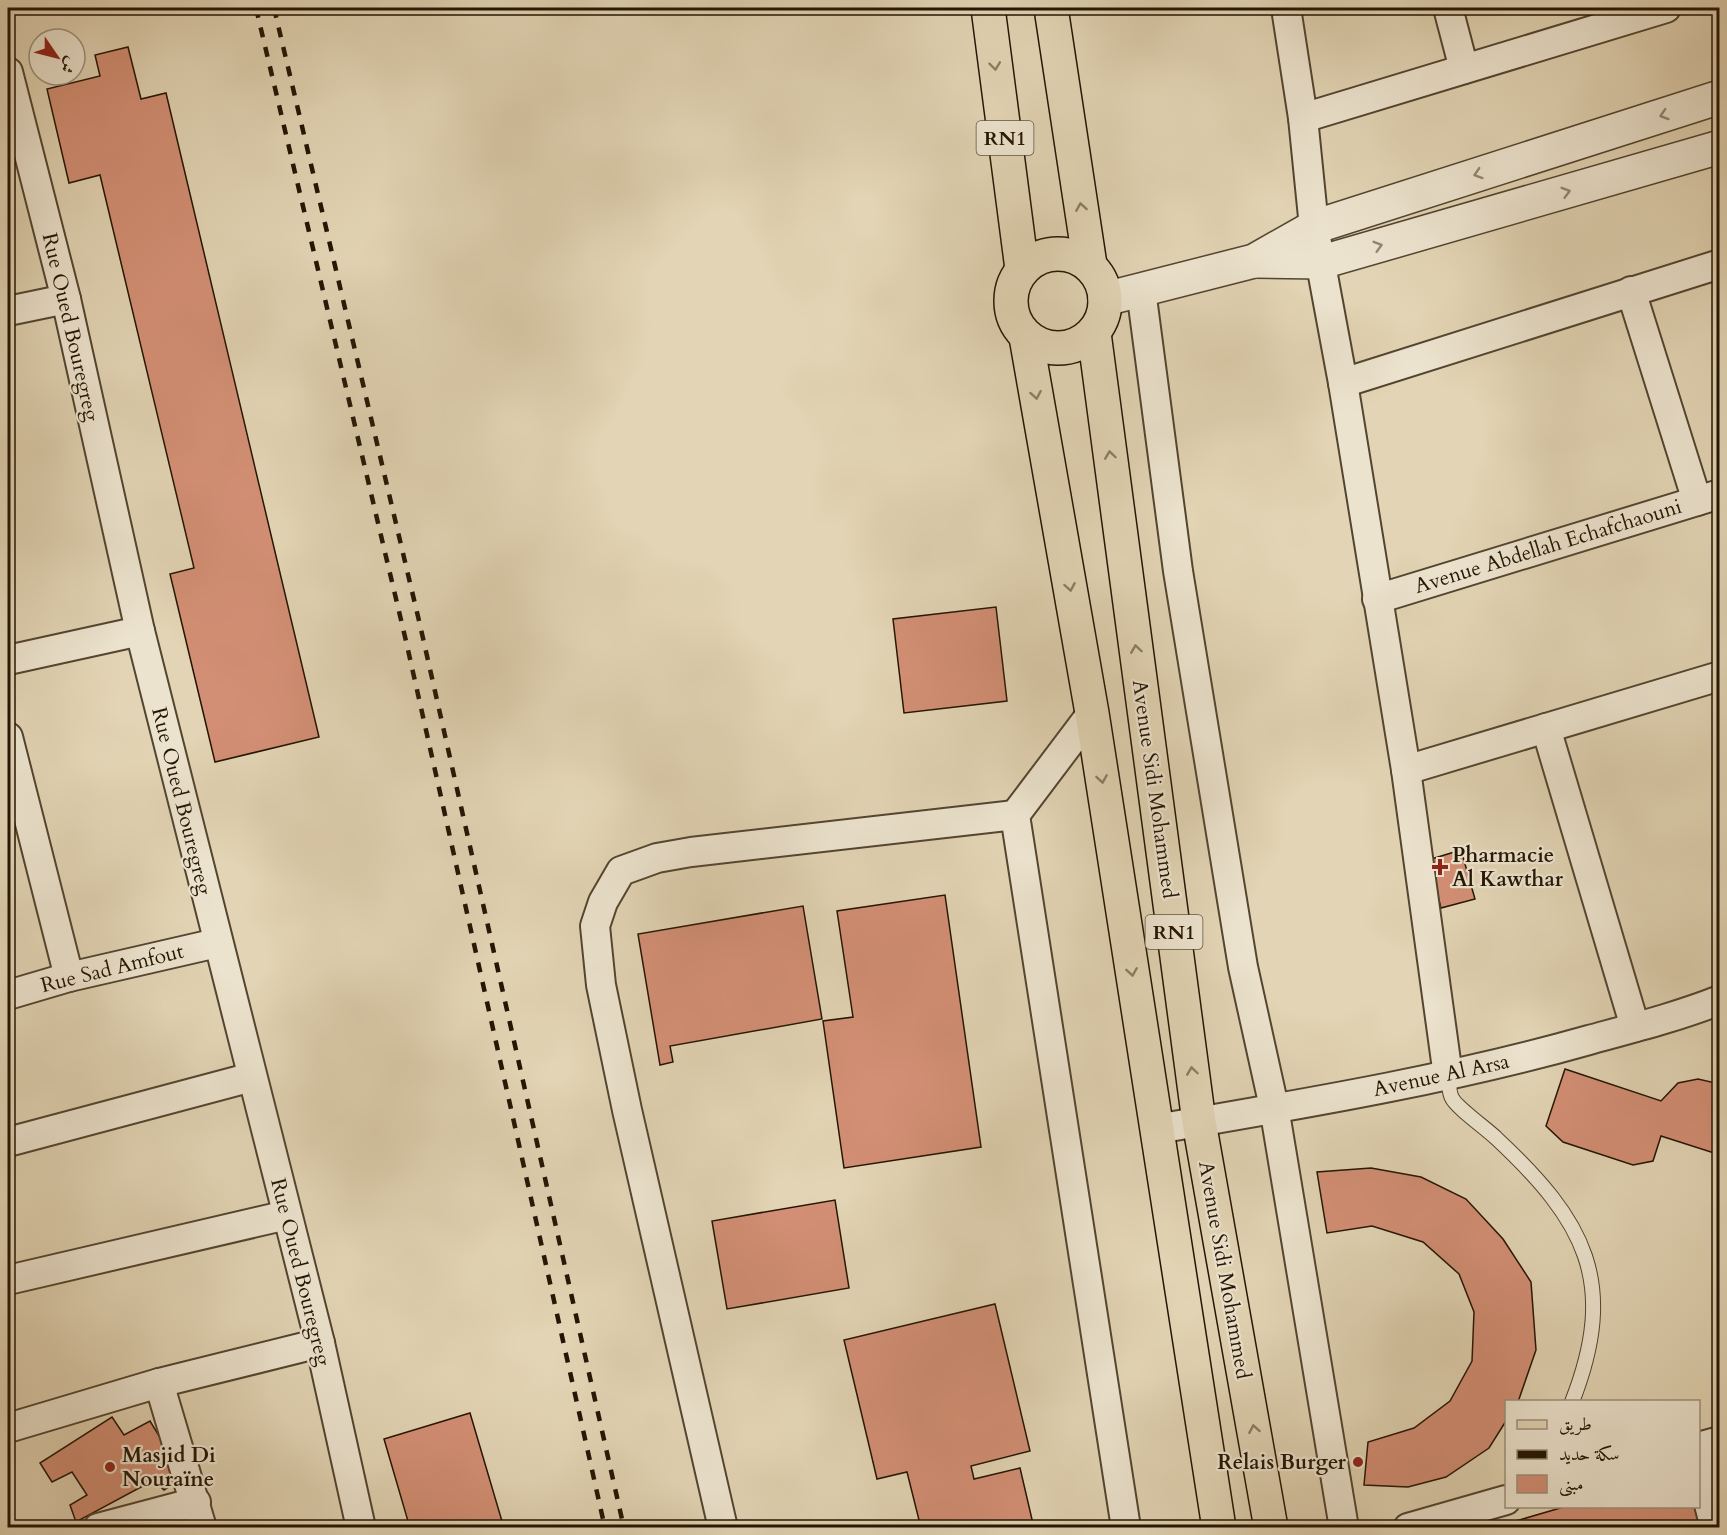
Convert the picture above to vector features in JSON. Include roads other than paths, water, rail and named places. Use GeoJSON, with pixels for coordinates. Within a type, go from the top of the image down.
{"type":"FeatureCollection","features":[{"type":"Feature","properties":{"kind":"main road","name":"RN1"},"geometry":{"type":"LineString","coordinates":[[988,8],[1022,268],[1011,291],[1012,316],[1026,337]]}},
{"type":"Feature","properties":{"kind":"main road"},"geometry":{"type":"LineString","coordinates":[[1051,8],[1090,265],[1104,286],[1105,299]]}},
{"type":"Feature","properties":{"kind":"main road"},"geometry":{"type":"LineString","coordinates":[[1022,268],[1043,255],[1068,254],[1090,265]]}},
{"type":"Feature","properties":{"kind":"main road","name":"RN1"},"geometry":{"type":"LineString","coordinates":[[1094,333],[1105,311],[1105,299]]}},
{"type":"Feature","properties":{"kind":"main road"},"geometry":{"type":"LineString","coordinates":[[1026,337],[1048,348],[1073,347],[1094,333]]}},
{"type":"Feature","properties":{"kind":"main road","name":"Avenue Sidi Mohammed"},"geometry":{"type":"LineString","coordinates":[[1094,333],[1199,1122],[1271,1527]]}},
{"type":"Feature","properties":{"kind":"main road","name":"Avenue Sidi Mohammed"},"geometry":{"type":"LineString","coordinates":[[1026,337],[1092,713],[1219,1527]]}},
{"type":"Feature","properties":{"kind":"street"},"geometry":{"type":"LineString","coordinates":[[1286,8],[1303,118],[1314,227],[1343,383],[1406,770],[1448,1076]]}},
{"type":"Feature","properties":{"kind":"street"},"geometry":{"type":"LineString","coordinates":[[1448,8],[1464,69]]}},
{"type":"Feature","properties":{"kind":"street"},"geometry":{"type":"LineString","coordinates":[[1303,118],[1666,8]]}},
{"type":"Feature","properties":{"kind":"street","name":"Rue Oued Bouregreg"},"geometry":{"type":"LineString","coordinates":[[8,72],[17,152],[66,299],[140,631],[217,943],[320,1343],[361,1527]]}},
{"type":"Feature","properties":{"kind":"street"},"geometry":{"type":"LineString","coordinates":[[1105,299],[1254,261],[1314,227],[1719,97]]}},
{"type":"Feature","properties":{"kind":"street"},"geometry":{"type":"LineString","coordinates":[[1254,261],[1322,262],[1719,147]]}},
{"type":"Feature","properties":{"kind":"street"},"geometry":{"type":"LineString","coordinates":[[1343,383],[1719,264]]}},
{"type":"Feature","properties":{"kind":"street"},"geometry":{"type":"LineString","coordinates":[[1141,290],[1178,571],[1243,967],[1274,1107],[1344,1527]]}},
{"type":"Feature","properties":{"kind":"street"},"geometry":{"type":"LineString","coordinates":[[1631,291],[1708,497]]}},
{"type":"Feature","properties":{"kind":"street"},"geometry":{"type":"LineString","coordinates":[[8,311],[66,299]]}},
{"type":"Feature","properties":{"kind":"street","name":"Avenue Abdellah Echafchaouni"},"geometry":{"type":"LineString","coordinates":[[1377,599],[1708,497]]}},
{"type":"Feature","properties":{"kind":"street"},"geometry":{"type":"LineString","coordinates":[[8,660],[140,631]]}},
{"type":"Feature","properties":{"kind":"street"},"geometry":{"type":"LineString","coordinates":[[1406,770],[1719,675]]}},
{"type":"Feature","properties":{"kind":"street"},"geometry":{"type":"LineString","coordinates":[[723,1527],[627,1110],[602,985],[595,926],[603,902],[621,871],[657,858],[691,852],[1015,814],[1092,713]]}},
{"type":"Feature","properties":{"kind":"street"},"geometry":{"type":"LineString","coordinates":[[1546,728],[1635,1027]]}},
{"type":"Feature","properties":{"kind":"street"},"geometry":{"type":"LineString","coordinates":[[8,737],[69,978]]}},
{"type":"Feature","properties":{"kind":"street"},"geometry":{"type":"LineString","coordinates":[[1015,814],[1126,1527]]}},
{"type":"Feature","properties":{"kind":"street","name":"Rue Sad Amfout"},"geometry":{"type":"LineString","coordinates":[[8,995],[217,943]]}},
{"type":"Feature","properties":{"kind":"street","name":"Avenue Al Arsa"},"geometry":{"type":"LineString","coordinates":[[1157,1129],[1448,1076],[1635,1027],[1692,1011],[1719,1000]]}},
{"type":"Feature","properties":{"kind":"street"},"geometry":{"type":"LineString","coordinates":[[8,1142],[252,1077]]}},
{"type":"Feature","properties":{"kind":"street"},"geometry":{"type":"LineString","coordinates":[[8,1280],[287,1215]]}},
{"type":"Feature","properties":{"kind":"street"},"geometry":{"type":"LineString","coordinates":[[8,1428],[159,1383],[320,1343]]}},
{"type":"Feature","properties":{"kind":"street"},"geometry":{"type":"LineString","coordinates":[[98,1527],[199,1515],[159,1383]]}},
{"type":"Feature","properties":{"kind":"street"},"geometry":{"type":"LineString","coordinates":[[1700,1446],[1719,1441]]}},
{"type":"Feature","properties":{"kind":"street"},"geometry":{"type":"LineString","coordinates":[[1700,1469],[1715,1527]]}},
{"type":"Feature","properties":{"kind":"street"},"geometry":{"type":"LineString","coordinates":[[1408,1527],[1505,1500]]}},
{"type":"Feature","properties":{"kind":"lane"},"geometry":{"type":"LineString","coordinates":[[1448,1076],[1452,1099],[1535,1177],[1562,1209],[1581,1243],[1591,1277],[1593,1323],[1589,1352],[1572,1400]]}},
{"type":"Feature","properties":{"kind":"railway"},"geometry":{"type":"LineString","coordinates":[[256,8],[406,641],[605,1528]]}},
{"type":"Feature","properties":{"kind":"railway"},"geometry":{"type":"LineString","coordinates":[[274,8],[420,625],[624,1528]]}},
{"type":"Feature","properties":{"kind":"place","name":"Pharmacie Al Kawthar"},"geometry":{"type":"Point","coordinates":[1440,867]}},
{"type":"Feature","properties":{"kind":"place","name":"Relais Burger"},"geometry":{"type":"Point","coordinates":[1358,1462]}},
{"type":"Feature","properties":{"kind":"place","name":"Masjid Di Nouraïne"},"geometry":{"type":"Point","coordinates":[110,1467]}}]}
